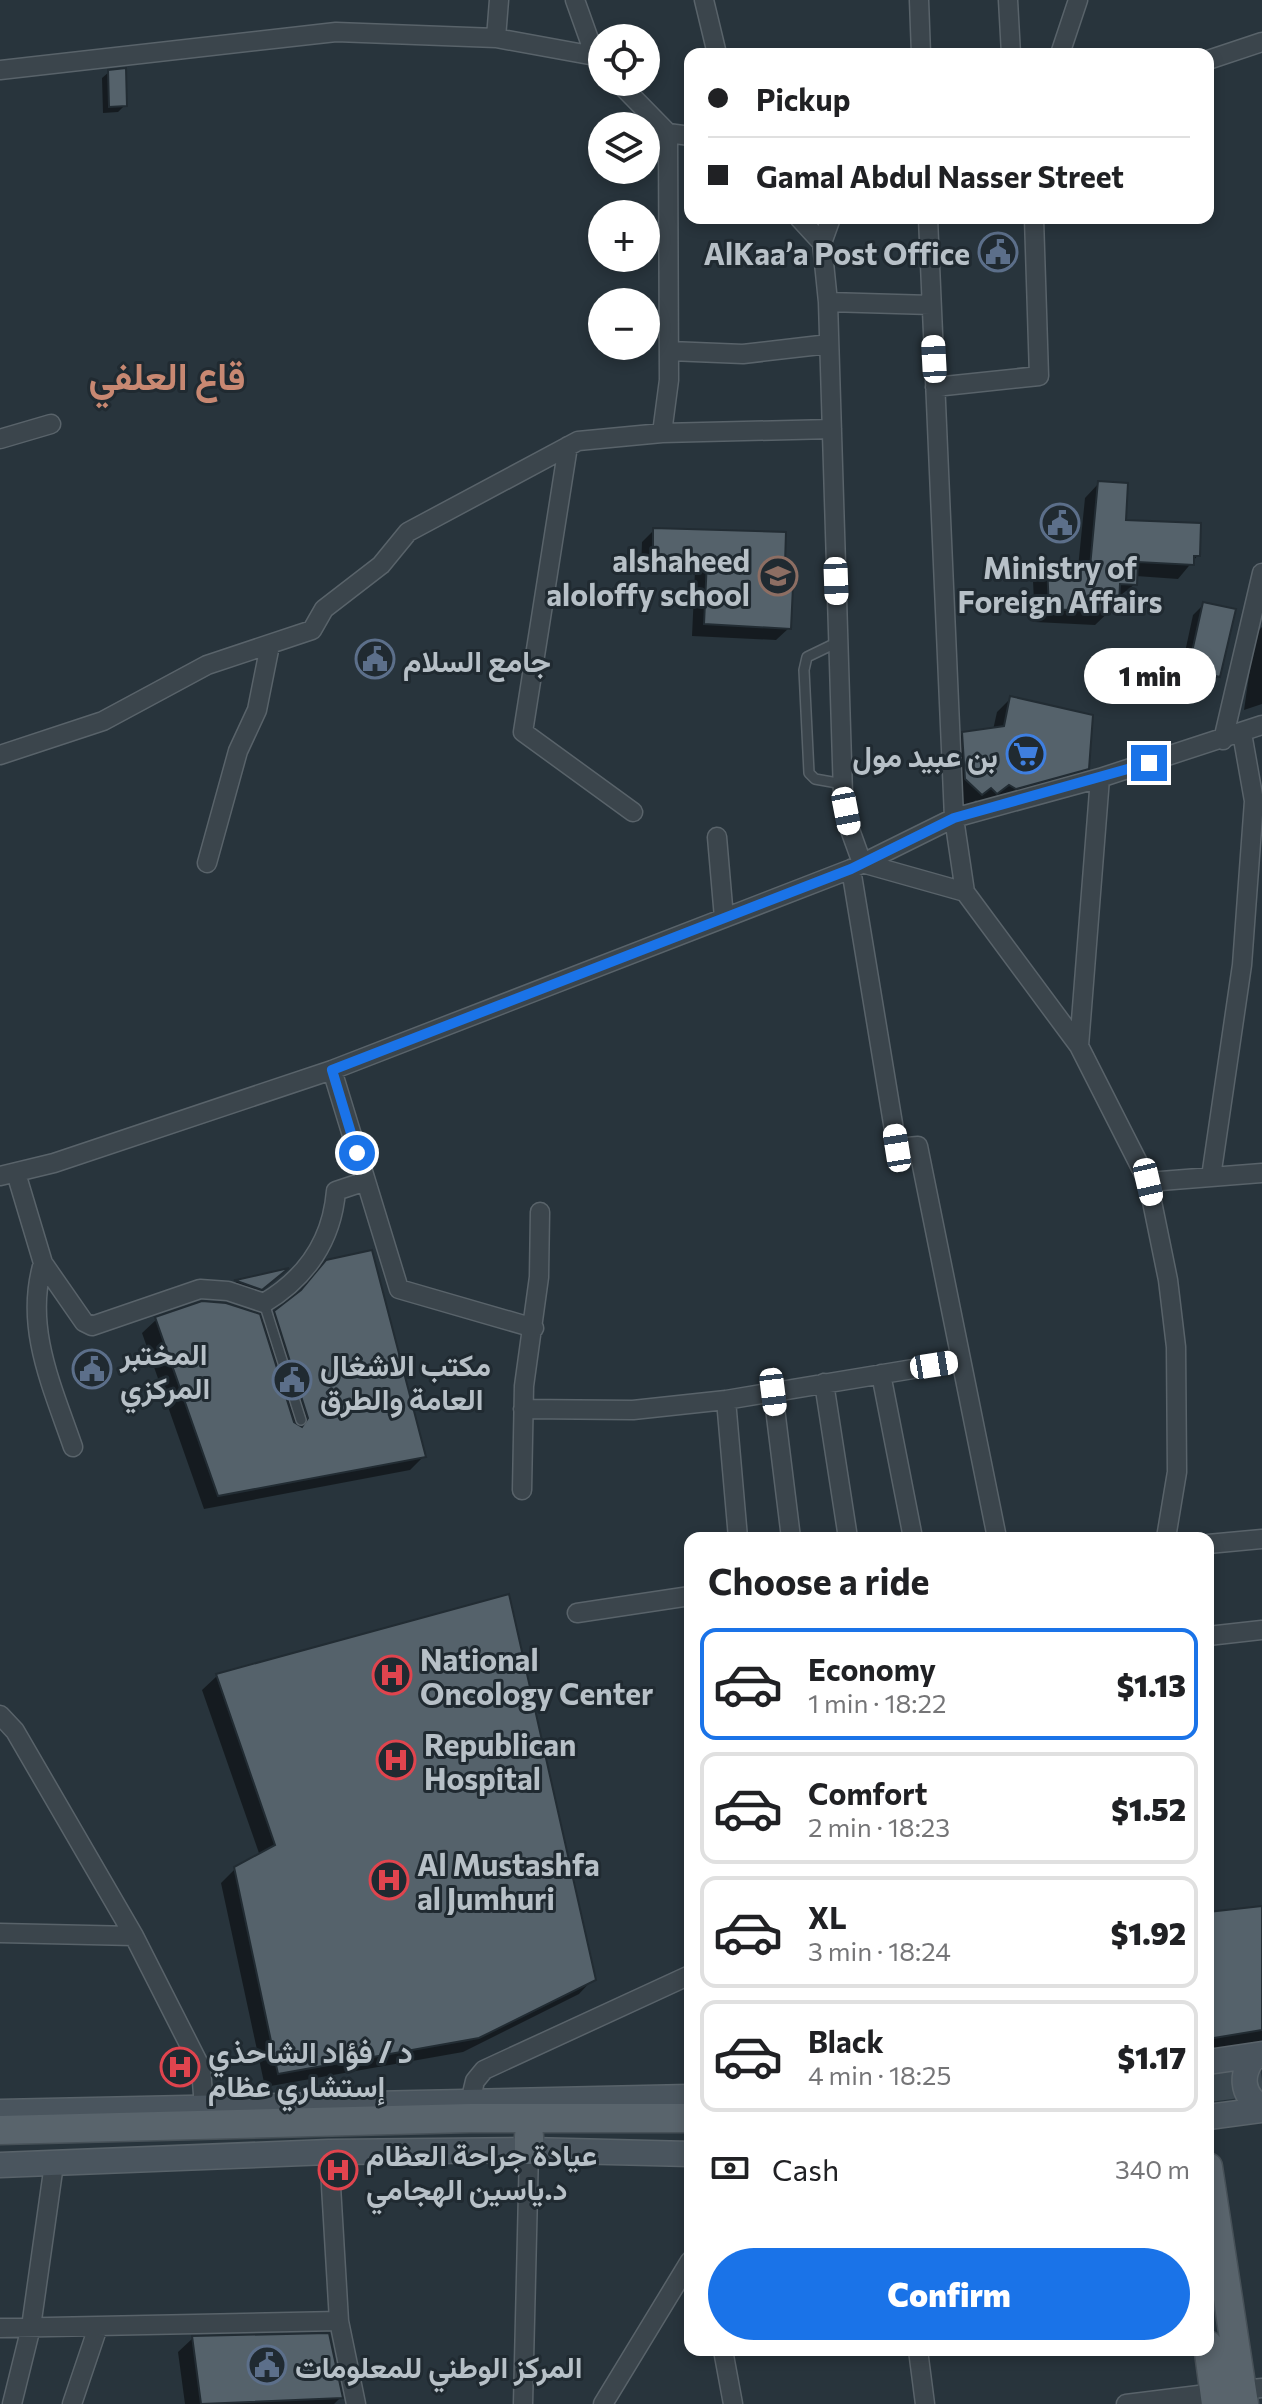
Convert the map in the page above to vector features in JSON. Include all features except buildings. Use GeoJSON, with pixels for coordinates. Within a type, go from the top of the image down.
{"type":"FeatureCollection","features":[{"type":"Feature","properties":{"kind":"main road"},"geometry":{"type":"LineString","coordinates":[[1214,2061],[1259,2055]]}},
{"type":"Feature","properties":{"kind":"main road"},"geometry":{"type":"LineString","coordinates":[[1259,2055],[1249,2063],[1244,2085],[1248,2096],[1262,2109]]}},
{"type":"Feature","properties":{"kind":"main road"},"geometry":{"type":"LineString","coordinates":[[0,2130],[470,2110],[684,2097]]}},
{"type":"Feature","properties":{"kind":"main road"},"geometry":{"type":"LineString","coordinates":[[0,2112],[204,2108],[470,2110],[684,2118]]}},
{"type":"Feature","properties":{"kind":"main road"},"geometry":{"type":"LineString","coordinates":[[1214,2116],[1262,2109]]}},
{"type":"Feature","properties":{"kind":"main road"},"geometry":{"type":"LineString","coordinates":[[0,2165],[684,2136]]}},
{"type":"Feature","properties":{"kind":"main road"},"geometry":{"type":"LineString","coordinates":[[0,2149],[529,2143],[684,2154]]}},
{"type":"Feature","properties":{"kind":"main road"},"geometry":{"type":"LineString","coordinates":[[1214,2216],[1236,2396]]}},
{"type":"Feature","properties":{"kind":"main road"},"geometry":{"type":"LineString","coordinates":[[1214,2356],[1236,2396]]}},
{"type":"Feature","properties":{"kind":"street"},"geometry":{"type":"LineString","coordinates":[[496,38],[499,0]]}},
{"type":"Feature","properties":{"kind":"street"},"geometry":{"type":"LineString","coordinates":[[575,0],[588,34]]}},
{"type":"Feature","properties":{"kind":"street"},"geometry":{"type":"LineString","coordinates":[[704,0],[716,48]]}},
{"type":"Feature","properties":{"kind":"street"},"geometry":{"type":"LineString","coordinates":[[919,0],[921,48]]}},
{"type":"Feature","properties":{"kind":"street"},"geometry":{"type":"LineString","coordinates":[[1008,0],[1011,48]]}},
{"type":"Feature","properties":{"kind":"street"},"geometry":{"type":"LineString","coordinates":[[1062,48],[1078,0]]}},
{"type":"Feature","properties":{"kind":"street"},"geometry":{"type":"LineString","coordinates":[[0,70],[336,32],[496,38],[588,58]]}},
{"type":"Feature","properties":{"kind":"street"},"geometry":{"type":"LineString","coordinates":[[1214,58],[1262,42]]}},
{"type":"Feature","properties":{"kind":"street"},"geometry":{"type":"LineString","coordinates":[[632,96],[668,133],[684,135]]}},
{"type":"Feature","properties":{"kind":"street"},"geometry":{"type":"LineString","coordinates":[[662,433],[670,351],[668,133]]}},
{"type":"Feature","properties":{"kind":"street"},"geometry":{"type":"LineString","coordinates":[[805,224],[822,243]]}},
{"type":"Feature","properties":{"kind":"street"},"geometry":{"type":"LineString","coordinates":[[829,224],[822,243],[828,302],[843,784],[897,1148],[918,1146],[996,1532]]}},
{"type":"Feature","properties":{"kind":"street"},"geometry":{"type":"LineString","coordinates":[[928,224],[954,818],[965,892],[1079,1046],[1148,1182],[1168,1280],[1176,1347],[1177,1472],[1167,1532]]}},
{"type":"Feature","properties":{"kind":"street"},"geometry":{"type":"LineString","coordinates":[[935,387],[1039,376],[1034,224]]}},
{"type":"Feature","properties":{"kind":"street"},"geometry":{"type":"LineString","coordinates":[[828,302],[931,305]]}},
{"type":"Feature","properties":{"kind":"street"},"geometry":{"type":"LineString","coordinates":[[670,351],[743,354],[829,344]]}},
{"type":"Feature","properties":{"kind":"street"},"geometry":{"type":"LineString","coordinates":[[0,439],[51,424]]}},
{"type":"Feature","properties":{"kind":"street"},"geometry":{"type":"LineString","coordinates":[[0,755],[103,721],[207,665],[312,630],[324,609],[381,565],[408,532],[578,441],[662,433],[832,429]]}},
{"type":"Feature","properties":{"kind":"street"},"geometry":{"type":"LineString","coordinates":[[568,446],[523,732],[633,812]]}},
{"type":"Feature","properties":{"kind":"street"},"geometry":{"type":"LineString","coordinates":[[1223,740],[1262,573]]}},
{"type":"Feature","properties":{"kind":"street"},"geometry":{"type":"LineString","coordinates":[[207,863],[238,751],[257,710],[270,645]]}},
{"type":"Feature","properties":{"kind":"street"},"geometry":{"type":"LineString","coordinates":[[366,1181],[336,1191],[334,1216],[311,1266],[283,1292],[264,1303],[228,1291],[200,1289],[92,1326],[84,1322],[43,1263],[8,1174],[332,1070],[856,866],[954,818],[1100,778],[1262,725]]}},
{"type":"Feature","properties":{"kind":"street"},"geometry":{"type":"LineString","coordinates":[[1211,1177],[1242,965],[1252,831],[1254,801],[1242,733]]}},
{"type":"Feature","properties":{"kind":"street"},"geometry":{"type":"LineString","coordinates":[[1079,1046],[1100,778]]}},
{"type":"Feature","properties":{"kind":"street"},"geometry":{"type":"LineString","coordinates":[[717,837],[724,918]]}},
{"type":"Feature","properties":{"kind":"street"},"geometry":{"type":"LineString","coordinates":[[856,866],[965,892]]}},
{"type":"Feature","properties":{"kind":"street"},"geometry":{"type":"LineString","coordinates":[[332,1070],[399,1289],[534,1328]]}},
{"type":"Feature","properties":{"kind":"street"},"geometry":{"type":"LineString","coordinates":[[1148,1182],[1262,1173]]}},
{"type":"Feature","properties":{"kind":"street"},"geometry":{"type":"LineString","coordinates":[[522,1490],[523,1409],[534,1328],[540,1212]]}},
{"type":"Feature","properties":{"kind":"street"},"geometry":{"type":"LineString","coordinates":[[43,1263],[35,1305],[37,1338],[73,1447]]}},
{"type":"Feature","properties":{"kind":"street"},"geometry":{"type":"LineString","coordinates":[[523,1409],[633,1410],[726,1400],[961,1361]]}},
{"type":"Feature","properties":{"kind":"street"},"geometry":{"type":"LineString","coordinates":[[881,1374],[912,1532]]}},
{"type":"Feature","properties":{"kind":"street"},"geometry":{"type":"LineString","coordinates":[[824,1383],[847,1532]]}},
{"type":"Feature","properties":{"kind":"street"},"geometry":{"type":"LineString","coordinates":[[773,1392],[790,1532]]}},
{"type":"Feature","properties":{"kind":"street"},"geometry":{"type":"LineString","coordinates":[[726,1400],[737,1532]]}},
{"type":"Feature","properties":{"kind":"street"},"geometry":{"type":"LineString","coordinates":[[1214,1543],[1262,1539]]}},
{"type":"Feature","properties":{"kind":"street"},"geometry":{"type":"LineString","coordinates":[[577,1613],[684,1597]]}},
{"type":"Feature","properties":{"kind":"street"},"geometry":{"type":"LineString","coordinates":[[1214,1635],[1262,1630]]}},
{"type":"Feature","properties":{"kind":"street"},"geometry":{"type":"LineString","coordinates":[[0,1715],[134,1936],[201,2068],[204,2108]]}},
{"type":"Feature","properties":{"kind":"street"},"geometry":{"type":"LineString","coordinates":[[0,1933],[134,1936]]}},
{"type":"Feature","properties":{"kind":"street"},"geometry":{"type":"LineString","coordinates":[[470,2110],[475,2081],[484,2070],[684,1978]]}},
{"type":"Feature","properties":{"kind":"street"},"geometry":{"type":"LineString","coordinates":[[523,2404],[529,2143]]}},
{"type":"Feature","properties":{"kind":"street"},"geometry":{"type":"LineString","coordinates":[[329,2152],[339,2321],[356,2404]]}},
{"type":"Feature","properties":{"kind":"street"},"geometry":{"type":"LineString","coordinates":[[12,2404],[31,2327],[54,2164]]}},
{"type":"Feature","properties":{"kind":"street"},"geometry":{"type":"LineString","coordinates":[[603,2404],[684,2271]]}},
{"type":"Feature","properties":{"kind":"street"},"geometry":{"type":"LineString","coordinates":[[0,2328],[339,2321]]}},
{"type":"Feature","properties":{"kind":"street"},"geometry":{"type":"LineString","coordinates":[[72,2404],[98,2327]]}},
{"type":"Feature","properties":{"kind":"street"},"geometry":{"type":"LineString","coordinates":[[724,2356],[733,2404]]}},
{"type":"Feature","properties":{"kind":"street"},"geometry":{"type":"LineString","coordinates":[[919,2356],[925,2404]]}},
{"type":"Feature","properties":{"kind":"street"},"geometry":{"type":"LineString","coordinates":[[1126,2404],[1236,2396]]}},
{"type":"Feature","properties":{"kind":"lane"},"geometry":{"type":"LineString","coordinates":[[838,642],[807,657],[804,670],[809,773],[815,779],[843,784]]}},
{"type":"Feature","properties":{"kind":"lane"},"geometry":{"type":"LineString","coordinates":[[264,1303],[301,1420]]}},
{"type":"Feature","properties":{"kind":"tunnel"},"geometry":{"type":"LineString","coordinates":[[1214,2087],[1262,2081]]}},
{"type":"Feature","properties":{"kind":"place","name":"AlKaa’a Post Office"},"geometry":{"type":"Point","coordinates":[998,252]}},
{"type":"Feature","properties":{"kind":"place","name":"Ministry of Foreign Affairs"},"geometry":{"type":"Point","coordinates":[1060,523]}},
{"type":"Feature","properties":{"kind":"place","name":"alshaheed aloloffy school"},"geometry":{"type":"Point","coordinates":[778,576]}},
{"type":"Feature","properties":{"kind":"place","name":"جامع السلام"},"geometry":{"type":"Point","coordinates":[375,659]}},
{"type":"Feature","properties":{"kind":"place","name":"بن عبيد مول"},"geometry":{"type":"Point","coordinates":[1026,754]}},
{"type":"Feature","properties":{"kind":"place","name":"المختبر المركزي"},"geometry":{"type":"Point","coordinates":[92,1369]}},
{"type":"Feature","properties":{"kind":"place","name":"مكتب الاشغال العامة والطرق"},"geometry":{"type":"Point","coordinates":[292,1380]}},
{"type":"Feature","properties":{"kind":"place","name":"National Oncology Center"},"geometry":{"type":"Point","coordinates":[392,1675]}},
{"type":"Feature","properties":{"kind":"place","name":"Republican Hospital"},"geometry":{"type":"Point","coordinates":[396,1760]}},
{"type":"Feature","properties":{"kind":"place","name":"Al Mustashfa al Jumhuri"},"geometry":{"type":"Point","coordinates":[389,1880]}},
{"type":"Feature","properties":{"kind":"place","name":"د / فؤاد الشاحذي إستشاري عظام"},"geometry":{"type":"Point","coordinates":[180,2067]}},
{"type":"Feature","properties":{"kind":"place","name":"عيادة جراحة العظام د.ياسين الهجامي"},"geometry":{"type":"Point","coordinates":[338,2170]}},
{"type":"Feature","properties":{"kind":"place","name":"المركز الوطني للمعلومات"},"geometry":{"type":"Point","coordinates":[267,2365]}},
{"type":"Feature","properties":{"kind":"district","name":"قاع العلفي"},"geometry":{"type":"Point","coordinates":[167,374]}},
{"type":"Feature","properties":{"kind":"route"},"geometry":{"type":"LineString","coordinates":[[357,1153],[332,1070],[851,869],[954,818],[1149,763]]}}]}
